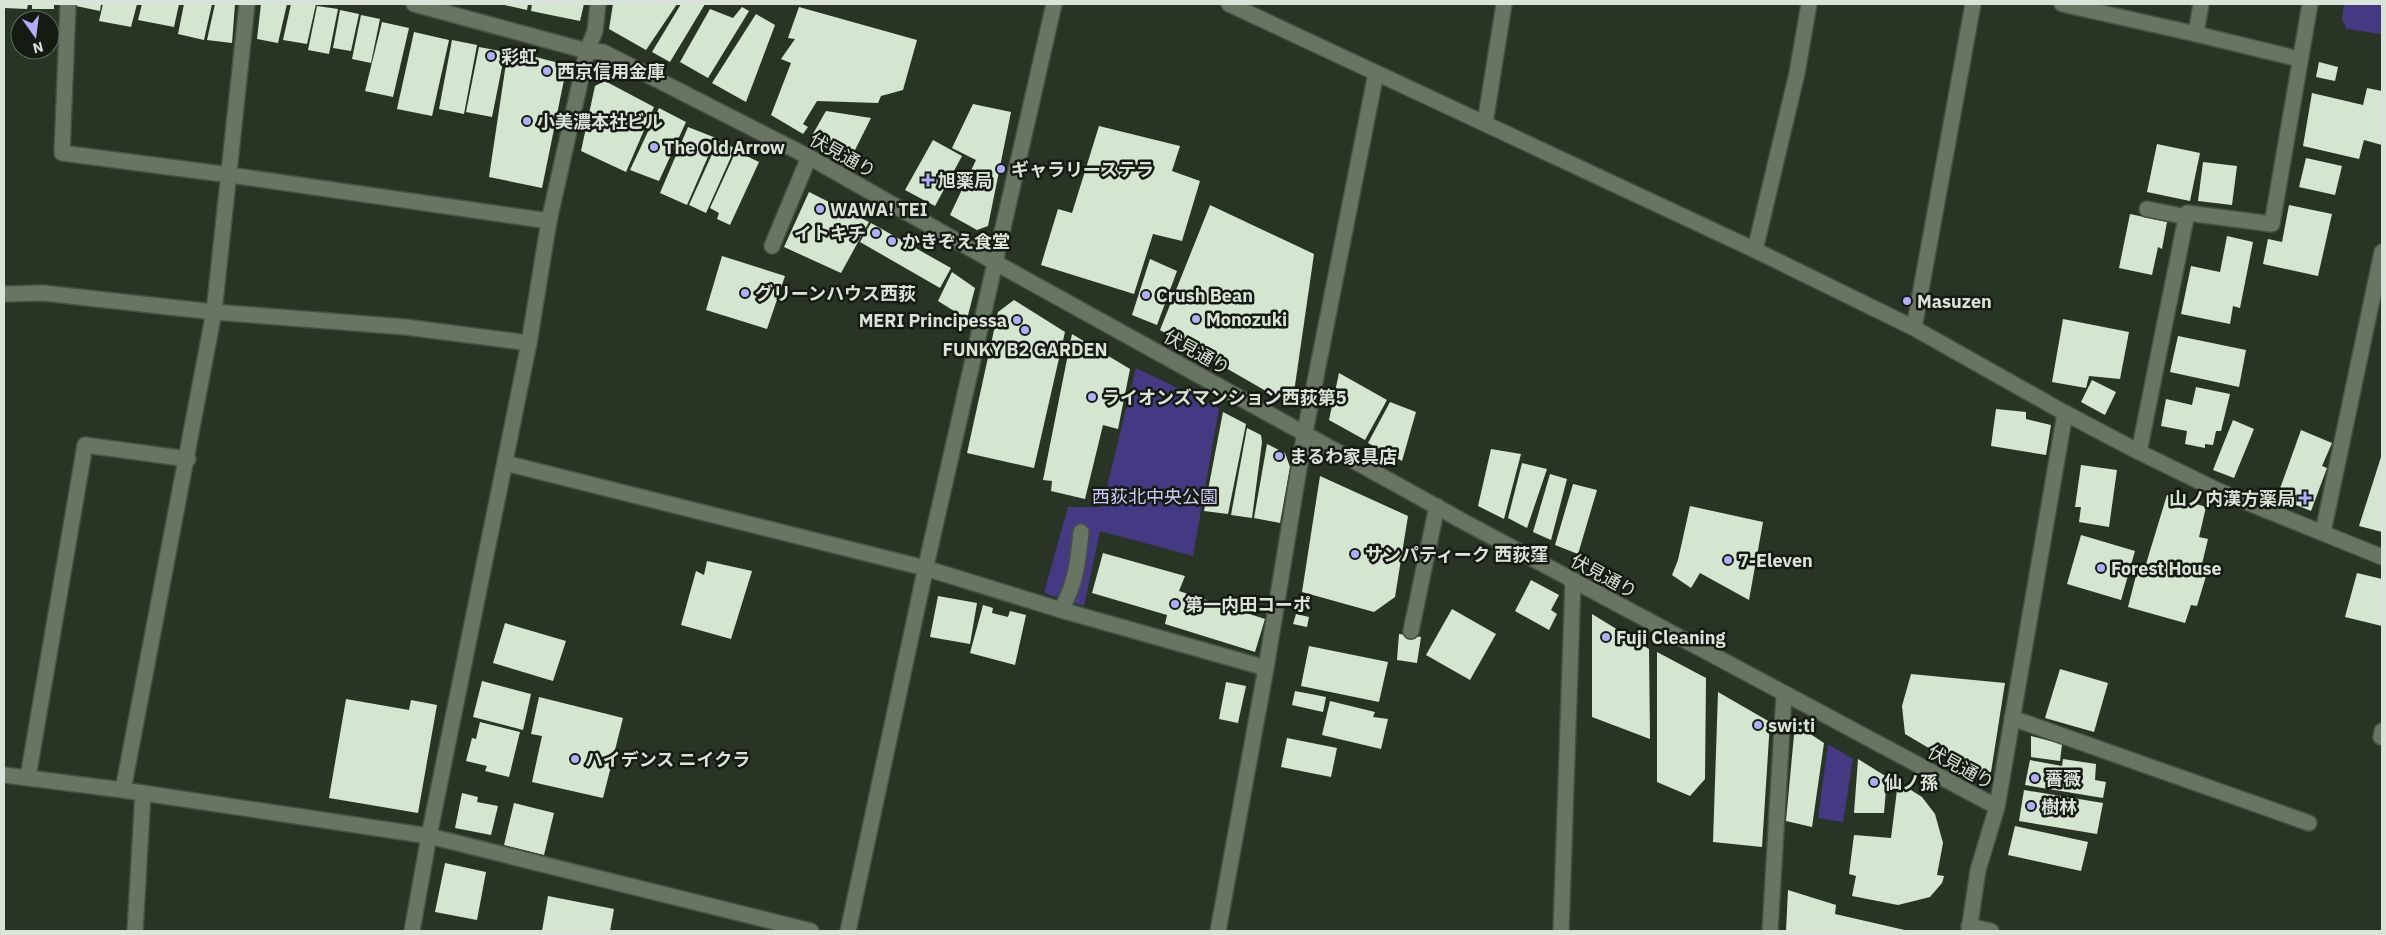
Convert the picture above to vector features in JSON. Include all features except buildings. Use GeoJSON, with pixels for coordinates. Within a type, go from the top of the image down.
{"type":"FeatureCollection","features":[{"type":"Feature","properties":{"kind":"street"},"geometry":{"type":"LineString","coordinates":[[68,4],[62,153],[230,174],[549,221]]}},
{"type":"Feature","properties":{"kind":"street"},"geometry":{"type":"LineString","coordinates":[[123,790],[188,459],[214,312],[247,4]]}},
{"type":"Feature","properties":{"kind":"street","name":"伏見通り"},"geometry":{"type":"LineString","coordinates":[[414,4],[587,51],[604,52],[809,157],[996,263],[1437,506],[1784,695],[1997,807]]}},
{"type":"Feature","properties":{"kind":"street"},"geometry":{"type":"LineString","coordinates":[[412,931],[429,836],[529,343],[549,221],[587,51],[595,31],[598,4]]}},
{"type":"Feature","properties":{"kind":"street"},"geometry":{"type":"LineString","coordinates":[[848,931],[925,568],[1054,4]]}},
{"type":"Feature","properties":{"kind":"street"},"geometry":{"type":"LineString","coordinates":[[1229,4],[1243,8],[1376,73],[1755,250],[1914,328],[2065,413],[2219,491],[2382,557]]}},
{"type":"Feature","properties":{"kind":"street"},"geometry":{"type":"LineString","coordinates":[[1484,123],[1504,4]]}},
{"type":"Feature","properties":{"kind":"street"},"geometry":{"type":"LineString","coordinates":[[1755,250],[1796,73],[1809,4]]}},
{"type":"Feature","properties":{"kind":"street"},"geometry":{"type":"LineString","coordinates":[[1914,328],[1973,4]]}},
{"type":"Feature","properties":{"kind":"street"},"geometry":{"type":"LineString","coordinates":[[2062,4],[2300,59]]}},
{"type":"Feature","properties":{"kind":"street"},"geometry":{"type":"LineString","coordinates":[[2196,34],[2201,4]]}},
{"type":"Feature","properties":{"kind":"street"},"geometry":{"type":"LineString","coordinates":[[2139,452],[2187,213],[2272,224],[2310,4]]}},
{"type":"Feature","properties":{"kind":"street"},"geometry":{"type":"LineString","coordinates":[[1218,931],[1266,668],[1305,432],[1376,73]]}},
{"type":"Feature","properties":{"kind":"street"},"geometry":{"type":"LineString","coordinates":[[772,246],[809,157]]}},
{"type":"Feature","properties":{"kind":"street"},"geometry":{"type":"LineString","coordinates":[[2147,209],[2186,217]]}},
{"type":"Feature","properties":{"kind":"street"},"geometry":{"type":"LineString","coordinates":[[2323,532],[2382,252]]}},
{"type":"Feature","properties":{"kind":"street"},"geometry":{"type":"LineString","coordinates":[[4,294],[43,293],[214,312],[405,327],[529,343]]}},
{"type":"Feature","properties":{"kind":"street"},"geometry":{"type":"LineString","coordinates":[[1991,931],[1969,929],[1978,870],[1997,807],[2065,413]]}},
{"type":"Feature","properties":{"kind":"street"},"geometry":{"type":"LineString","coordinates":[[28,777],[85,445],[188,459]]}},
{"type":"Feature","properties":{"kind":"street"},"geometry":{"type":"LineString","coordinates":[[505,462],[925,568],[1061,610],[1266,668]]}},
{"type":"Feature","properties":{"kind":"street"},"geometry":{"type":"LineString","coordinates":[[1411,631],[1437,506]]}},
{"type":"Feature","properties":{"kind":"street"},"geometry":{"type":"LineString","coordinates":[[1061,610],[1071,592],[1076,577],[1081,532]]}},
{"type":"Feature","properties":{"kind":"street"},"geometry":{"type":"LineString","coordinates":[[1561,931],[1573,580]]}},
{"type":"Feature","properties":{"kind":"street"},"geometry":{"type":"LineString","coordinates":[[1770,931],[1784,695]]}},
{"type":"Feature","properties":{"kind":"street"},"geometry":{"type":"LineString","coordinates":[[2012,718],[2309,823]]}},
{"type":"Feature","properties":{"kind":"street"},"geometry":{"type":"LineString","coordinates":[[4,775],[123,790],[429,836],[811,931]]}},
{"type":"Feature","properties":{"kind":"street"},"geometry":{"type":"LineString","coordinates":[[135,931],[143,793]]}},
{"type":"Feature","properties":{"kind":"green space"},"geometry":{"type":"Polygon","coordinates":[[[2344,4],[2382,4],[2381,34],[2347,29],[2342,20],[2344,4]]]}},
{"type":"Feature","properties":{"kind":"green space","name":"西荻北中央公園"},"geometry":{"type":"Polygon","coordinates":[[[1136,368],[1219,408],[1193,556],[1100,531],[1084,606],[1044,593],[1068,507],[1102,507],[1136,368]]]}},
{"type":"Feature","properties":{"kind":"green space"},"geometry":{"type":"Polygon","coordinates":[[[1828,744],[1853,759],[1843,822],[1818,818],[1828,744]]]}},
{"type":"Feature","properties":{"kind":"place","name":"彩虹"},"geometry":{"type":"Point","coordinates":[491,56]}},
{"type":"Feature","properties":{"kind":"place","name":"西京信用金庫"},"geometry":{"type":"Point","coordinates":[547,71]}},
{"type":"Feature","properties":{"kind":"place","name":"小美濃本社ビル"},"geometry":{"type":"Point","coordinates":[527,121]}},
{"type":"Feature","properties":{"kind":"place","name":"The Old Arrow"},"geometry":{"type":"Point","coordinates":[654,147]}},
{"type":"Feature","properties":{"kind":"place","name":"ギャラリーステラ"},"geometry":{"type":"Point","coordinates":[1001,169]}},
{"type":"Feature","properties":{"kind":"place","name":"旭薬局"},"geometry":{"type":"Point","coordinates":[928,180]}},
{"type":"Feature","properties":{"kind":"place","name":"WAWA! TEI"},"geometry":{"type":"Point","coordinates":[820,209]}},
{"type":"Feature","properties":{"kind":"place","name":"イトキチ"},"geometry":{"type":"Point","coordinates":[876,233]}},
{"type":"Feature","properties":{"kind":"place","name":"かきぞえ食堂"},"geometry":{"type":"Point","coordinates":[892,241]}},
{"type":"Feature","properties":{"kind":"place","name":"グリーンハウス西荻"},"geometry":{"type":"Point","coordinates":[745,293]}},
{"type":"Feature","properties":{"kind":"place","name":"Crush Bean"},"geometry":{"type":"Point","coordinates":[1146,295]}},
{"type":"Feature","properties":{"kind":"place","name":"Masuzen"},"geometry":{"type":"Point","coordinates":[1907,301]}},
{"type":"Feature","properties":{"kind":"place","name":"Monozuki"},"geometry":{"type":"Point","coordinates":[1196,319]}},
{"type":"Feature","properties":{"kind":"place","name":"MERI Principessa"},"geometry":{"type":"Point","coordinates":[1017,320]}},
{"type":"Feature","properties":{"kind":"place","name":"FUNKY B2 GARDEN"},"geometry":{"type":"Point","coordinates":[1025,330]}},
{"type":"Feature","properties":{"kind":"place","name":"ライオンズマンション西荻第5"},"geometry":{"type":"Point","coordinates":[1092,397]}},
{"type":"Feature","properties":{"kind":"place","name":"まるわ家具店"},"geometry":{"type":"Point","coordinates":[1279,456]}},
{"type":"Feature","properties":{"kind":"place","name":"山ノ内漢方薬局"},"geometry":{"type":"Point","coordinates":[2305,498]}},
{"type":"Feature","properties":{"kind":"place","name":"サンパティーク 西荻窪"},"geometry":{"type":"Point","coordinates":[1355,554]}},
{"type":"Feature","properties":{"kind":"place","name":"7-Eleven"},"geometry":{"type":"Point","coordinates":[1728,560]}},
{"type":"Feature","properties":{"kind":"place","name":"Forest House"},"geometry":{"type":"Point","coordinates":[2101,568]}},
{"type":"Feature","properties":{"kind":"place","name":"第一内田コーポ"},"geometry":{"type":"Point","coordinates":[1175,604]}},
{"type":"Feature","properties":{"kind":"place","name":"Fuji Cleaning"},"geometry":{"type":"Point","coordinates":[1606,637]}},
{"type":"Feature","properties":{"kind":"place","name":"swi:ti"},"geometry":{"type":"Point","coordinates":[1758,725]}},
{"type":"Feature","properties":{"kind":"place","name":"ハイデンス ニイクラ"},"geometry":{"type":"Point","coordinates":[575,759]}},
{"type":"Feature","properties":{"kind":"place","name":"薔薇"},"geometry":{"type":"Point","coordinates":[2035,778]}},
{"type":"Feature","properties":{"kind":"place","name":"仙ノ孫"},"geometry":{"type":"Point","coordinates":[1874,782]}},
{"type":"Feature","properties":{"kind":"place","name":"樹林"},"geometry":{"type":"Point","coordinates":[2031,806]}}]}
